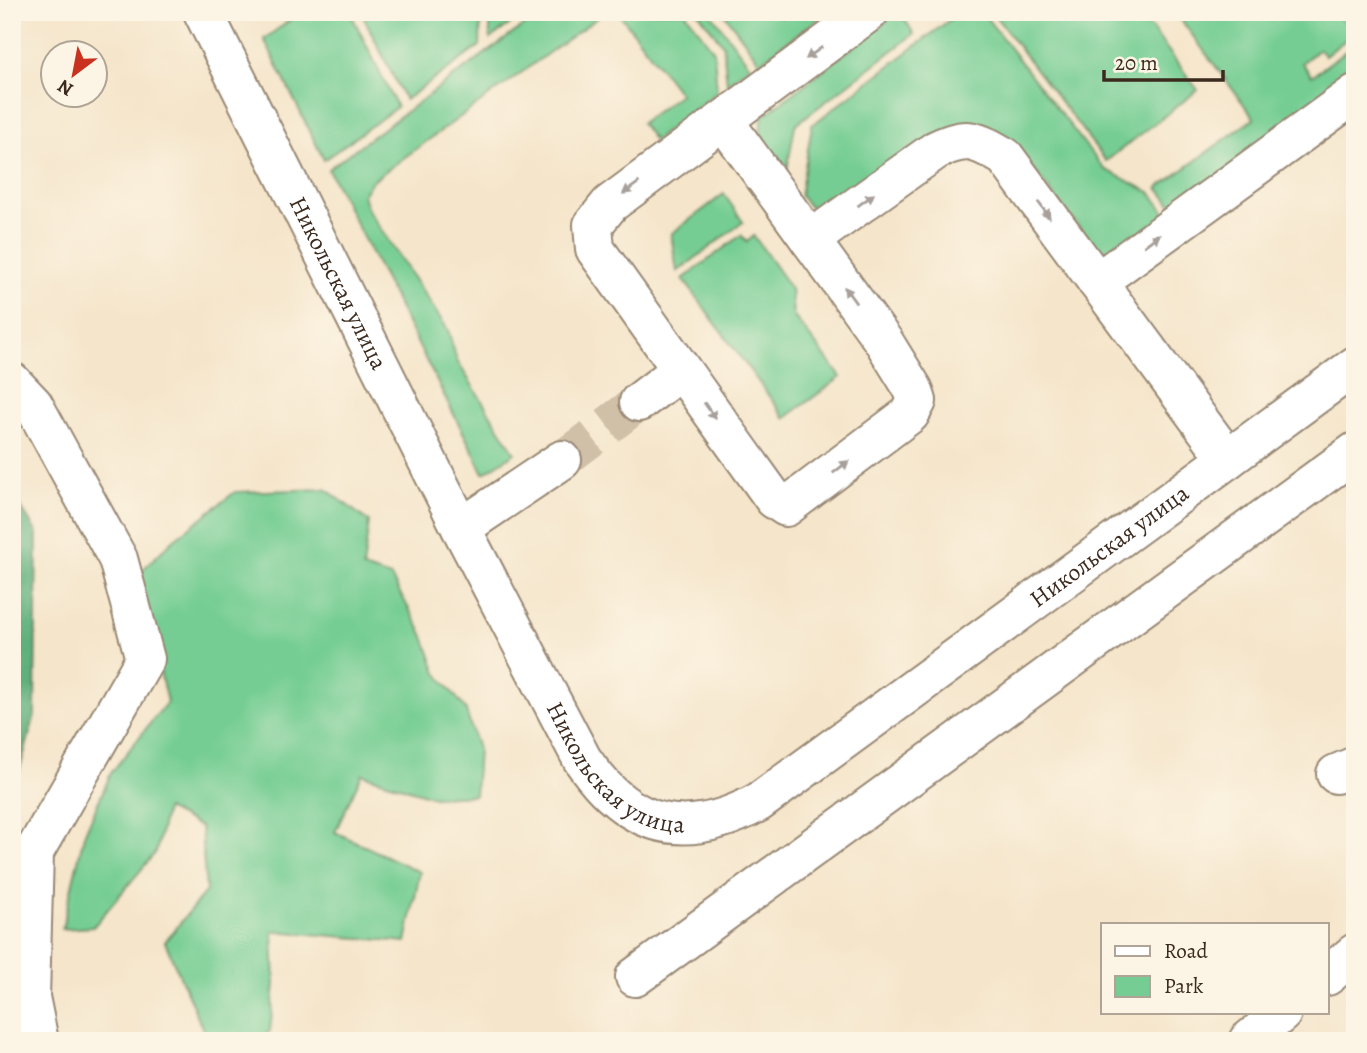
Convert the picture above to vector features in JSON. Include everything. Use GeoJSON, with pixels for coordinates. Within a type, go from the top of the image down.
{"type":"FeatureCollection","features":[{"type":"Feature","properties":{"kind":"street","name":"Никольская улица"},"geometry":{"type":"LineString","coordinates":[[203,12],[461,528],[582,759],[599,784],[629,809],[665,822],[700,826],[732,817],[759,802],[1355,366]]}},
{"type":"Feature","properties":{"kind":"street"},"geometry":{"type":"LineString","coordinates":[[724,121],[884,342],[913,389],[917,401],[910,414],[786,507],[774,499],[595,249],[593,225],[610,204],[869,12]]}},
{"type":"Feature","properties":{"kind":"street"},"geometry":{"type":"LineString","coordinates":[[1097,282],[1355,94]]}},
{"type":"Feature","properties":{"kind":"street"},"geometry":{"type":"LineString","coordinates":[[810,240],[936,150],[957,140],[982,144],[1005,157],[1228,459]]}},
{"type":"Feature","properties":{"kind":"street"},"geometry":{"type":"LineString","coordinates":[[639,402],[681,370]]}},
{"type":"Feature","properties":{"kind":"street"},"geometry":{"type":"LineString","coordinates":[[12,382],[33,404],[118,559],[145,659],[34,852],[30,997],[39,1041]]}},
{"type":"Feature","properties":{"kind":"street"},"geometry":{"type":"LineString","coordinates":[[635,977],[1355,452]]}},
{"type":"Feature","properties":{"kind":"street"},"geometry":{"type":"LineString","coordinates":[[461,528],[562,460]]}},
{"type":"Feature","properties":{"kind":"street"},"geometry":{"type":"LineString","coordinates":[[1328,975],[1355,953]]}},
{"type":"Feature","properties":{"kind":"street"},"geometry":{"type":"LineString","coordinates":[[1248,1041],[1281,1014]]}},
{"type":"Feature","properties":{"kind":"green space"},"geometry":{"type":"Polygon","coordinates":[[[301,12],[350,12],[397,107],[324,160],[264,39],[301,12]]]}},
{"type":"Feature","properties":{"kind":"green space"},"geometry":{"type":"Polygon","coordinates":[[[361,12],[481,12],[480,46],[405,100],[361,12]]]}},
{"type":"Feature","properties":{"kind":"green space"},"geometry":{"type":"Polygon","coordinates":[[[490,12],[526,12],[490,39],[490,12]]]}},
{"type":"Feature","properties":{"kind":"green space"},"geometry":{"type":"Polygon","coordinates":[[[542,12],[605,12],[372,181],[363,195],[368,210],[448,330],[457,361],[515,453],[484,473],[328,169],[542,12]]]}},
{"type":"Feature","properties":{"kind":"green space"},"geometry":{"type":"Polygon","coordinates":[[[618,12],[685,12],[714,51],[717,92],[654,141],[641,123],[680,94],[618,12]]]}},
{"type":"Feature","properties":{"kind":"green space"},"geometry":{"type":"Polygon","coordinates":[[[698,12],[710,12],[750,66],[727,84],[723,45],[698,12]]]}},
{"type":"Feature","properties":{"kind":"green space"},"geometry":{"type":"Polygon","coordinates":[[[723,12],[776,12],[781,18],[789,12],[828,12],[760,62],[723,12]]]}},
{"type":"Feature","properties":{"kind":"green space"},"geometry":{"type":"Polygon","coordinates":[[[899,12],[912,12],[904,18],[914,34],[795,125],[786,176],[762,141],[763,116],[899,12]]]}},
{"type":"Feature","properties":{"kind":"green space"},"geometry":{"type":"Polygon","coordinates":[[[960,12],[982,12],[1104,169],[1150,192],[1167,215],[1110,252],[1095,247],[1011,142],[821,211],[809,206],[800,196],[812,125],[960,12]]]}},
{"type":"Feature","properties":{"kind":"green space"},"geometry":{"type":"Polygon","coordinates":[[[992,12],[1139,12],[1198,90],[1106,161],[992,12]]]}},
{"type":"Feature","properties":{"kind":"green space"},"geometry":{"type":"Polygon","coordinates":[[[1183,12],[1330,12],[1355,28],[1355,32],[1325,56],[1319,49],[1302,63],[1312,76],[1355,44],[1355,78],[1175,209],[1158,188],[1254,118],[1178,16],[1183,12]]]}},
{"type":"Feature","properties":{"kind":"green space"},"geometry":{"type":"Polygon","coordinates":[[[724,194],[743,222],[677,272],[671,234],[724,194]]]}},
{"type":"Feature","properties":{"kind":"green space"},"geometry":{"type":"Polygon","coordinates":[[[741,235],[747,242],[754,236],[791,289],[793,315],[841,377],[785,418],[683,279],[741,235]]]}},
{"type":"Feature","properties":{"kind":"green space"},"geometry":{"type":"Polygon","coordinates":[[[326,489],[369,522],[363,568],[391,577],[423,634],[437,673],[465,708],[478,749],[475,795],[434,797],[362,774],[335,832],[420,872],[406,942],[273,931],[275,984],[270,1031],[258,1041],[208,1041],[165,942],[206,891],[201,827],[166,809],[156,852],[93,927],[62,929],[84,835],[111,773],[167,702],[137,575],[172,541],[235,492],[326,489]]]}},
{"type":"Feature","properties":{"kind":"green space"},"geometry":{"type":"Polygon","coordinates":[[[12,493],[37,533],[35,715],[12,797],[12,493]]]}},
{"type":"Feature","properties":{"kind":"tunnel"},"geometry":{"type":"LineString","coordinates":[[562,460],[639,402]]}}]}
